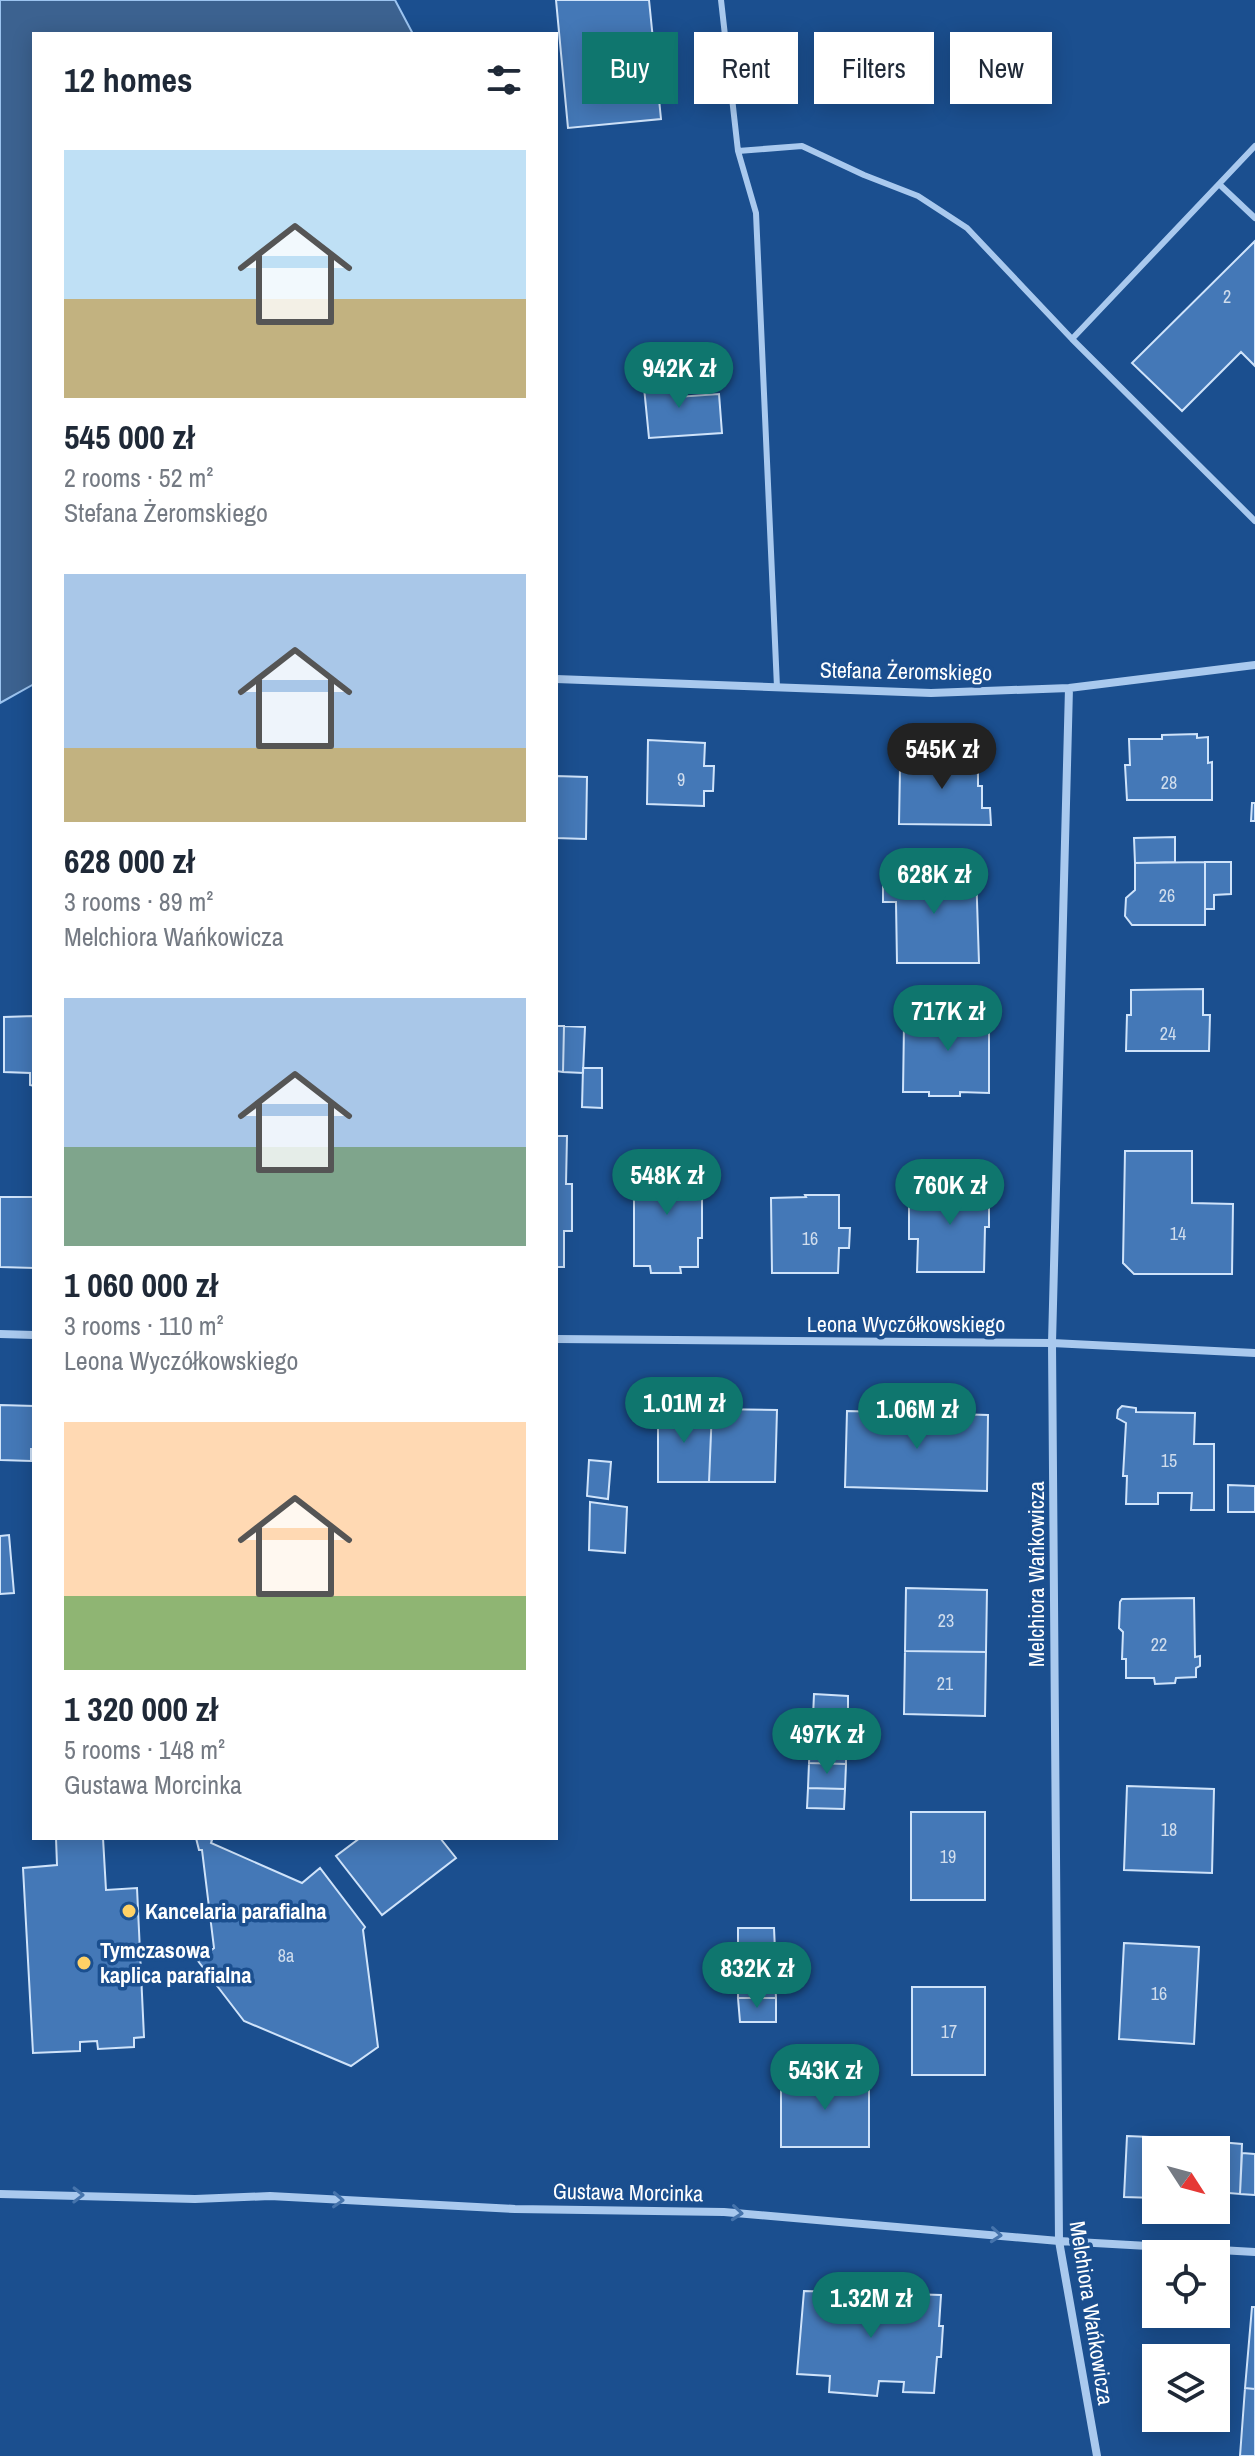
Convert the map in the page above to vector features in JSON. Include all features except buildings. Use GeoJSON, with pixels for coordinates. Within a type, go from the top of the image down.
{"type":"FeatureCollection","features":[{"type":"Feature","properties":{"kind":"street","name":"Stefana Żeromskiego"},"geometry":{"type":"LineString","coordinates":[[558,679],[931,693],[1069,688],[1255,665]]}},
{"type":"Feature","properties":{"kind":"street","name":"Melchiora Wańkowicza"},"geometry":{"type":"LineString","coordinates":[[1069,688],[1052,1343],[1059,2241],[1097,2456]]}},
{"type":"Feature","properties":{"kind":"street"},"geometry":{"type":"LineString","coordinates":[[0,1334],[32,1335]]}},
{"type":"Feature","properties":{"kind":"street","name":"Leona Wyczółkowskiego"},"geometry":{"type":"LineString","coordinates":[[558,1339],[1052,1343],[1255,1353]]}},
{"type":"Feature","properties":{"kind":"street","name":"Gustawa Morcinka"},"geometry":{"type":"LineString","coordinates":[[0,2194],[195,2199],[270,2196],[515,2209],[724,2212],[1059,2241],[1255,2252]]}},
{"type":"Feature","properties":{"kind":"lane"},"geometry":{"type":"LineString","coordinates":[[721,0],[738,151],[756,213],[777,687]]}},
{"type":"Feature","properties":{"kind":"lane"},"geometry":{"type":"LineString","coordinates":[[738,151],[802,146],[918,196],[967,228],[1072,339],[1255,521]]}},
{"type":"Feature","properties":{"kind":"lane"},"geometry":{"type":"LineString","coordinates":[[1072,339],[1255,146]]}},
{"type":"Feature","properties":{"kind":"lane"},"geometry":{"type":"LineString","coordinates":[[1219,184],[1255,218]]}},
{"type":"Feature","properties":{"kind":"water"},"geometry":{"type":"Polygon","coordinates":[[[0,0],[395,0],[412,32],[32,32],[32,685],[0,703],[0,0]]]}},
{"type":"Feature","properties":{"kind":"place","name":"Kancelaria parafialna"},"geometry":{"type":"Point","coordinates":[129,1911]}},
{"type":"Feature","properties":{"kind":"place","name":"Tymczasowa kaplica parafialna"},"geometry":{"type":"Point","coordinates":[84,1963]}}]}
